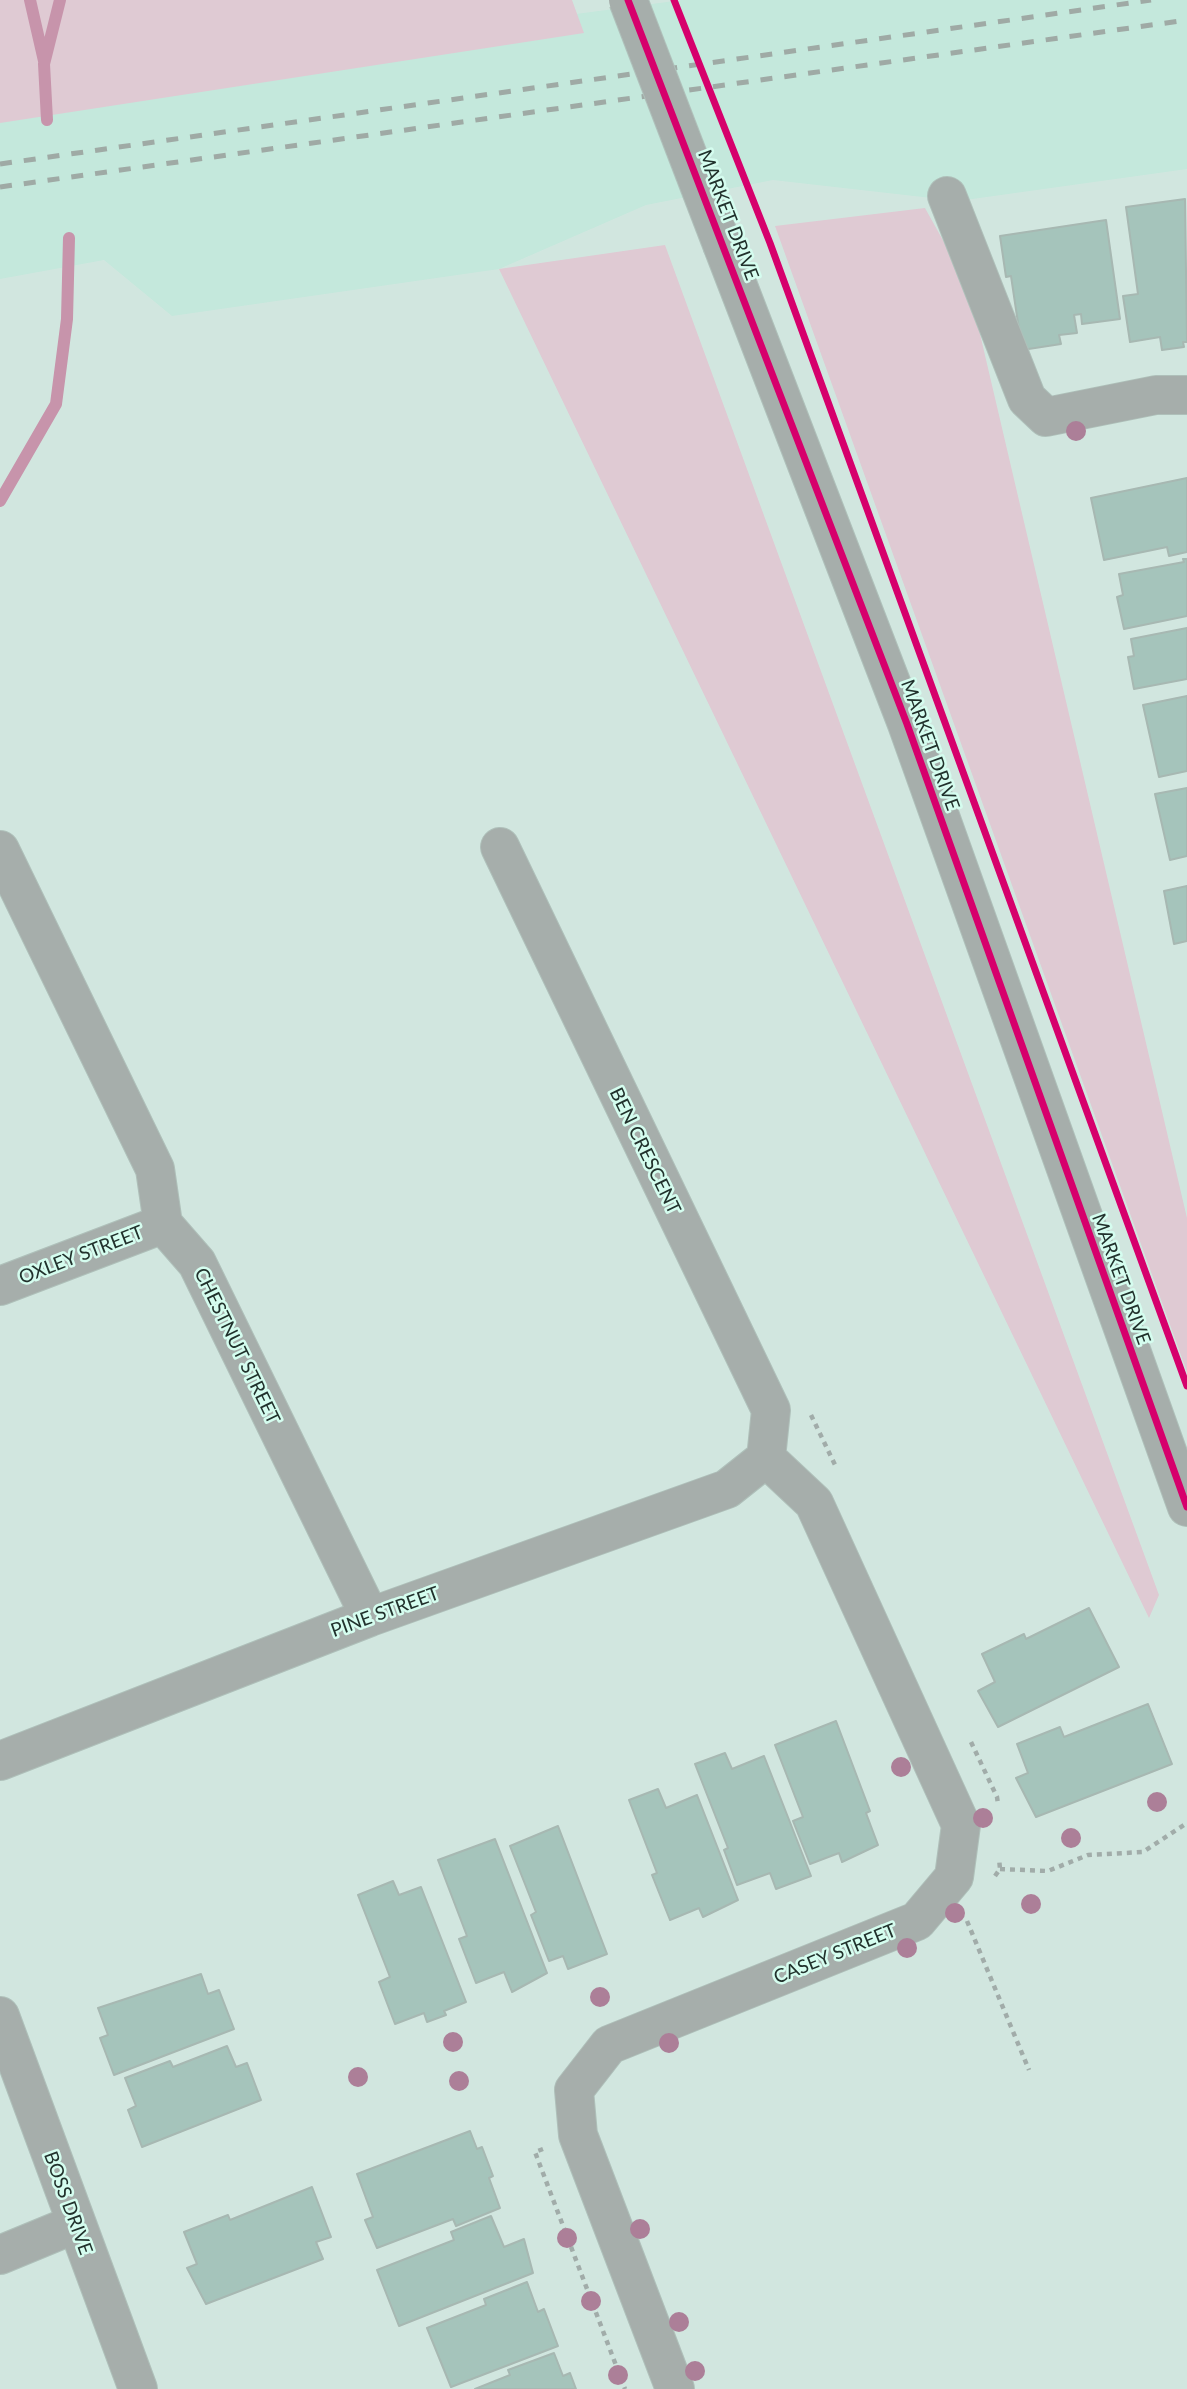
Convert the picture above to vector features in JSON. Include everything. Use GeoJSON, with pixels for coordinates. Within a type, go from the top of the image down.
{"type":"FeatureCollection","features":[{"type":"Feature","properties":{"kind":"street","name":"MARKET DRIVE"},"geometry":{"type":"LineString","coordinates":[[628,0],[907,724],[1187,1507]]}},
{"type":"Feature","properties":{"kind":"street"},"geometry":{"type":"LineString","coordinates":[[947,196],[1027,399],[1046,417],[1156,394],[1187,395]]}},
{"type":"Feature","properties":{"kind":"street","name":"BEN CRESCENT"},"geometry":{"type":"LineString","coordinates":[[500,847],[771,1410],[766,1458]]}},
{"type":"Feature","properties":{"kind":"street"},"geometry":{"type":"LineString","coordinates":[[0,850],[155,1169],[163,1224]]}},
{"type":"Feature","properties":{"kind":"street","name":"OXLEY STREET"},"geometry":{"type":"LineString","coordinates":[[0,1286],[163,1224]]}},
{"type":"Feature","properties":{"kind":"street","name":"CHESTNUT STREET"},"geometry":{"type":"LineString","coordinates":[[163,1224],[197,1263],[370,1617]]}},
{"type":"Feature","properties":{"kind":"street"},"geometry":{"type":"LineString","coordinates":[[766,1458],[814,1503],[961,1825],[954,1877]]}},
{"type":"Feature","properties":{"kind":"street","name":"PINE STREET"},"geometry":{"type":"LineString","coordinates":[[0,1761],[370,1617],[727,1489],[766,1458]]}},
{"type":"Feature","properties":{"kind":"street","name":"CASEY STREET"},"geometry":{"type":"LineString","coordinates":[[675,2389],[578,2135],[574,2090],[609,2045],[917,1921],[954,1877]]}},
{"type":"Feature","properties":{"kind":"street","name":"BOSS DRIVE"},"geometry":{"type":"LineString","coordinates":[[0,2016],[138,2389]]}},
{"type":"Feature","properties":{"kind":"street"},"geometry":{"type":"LineString","coordinates":[[0,2255],[75,2224]]}},
{"type":"Feature","properties":{"kind":"path"},"geometry":{"type":"LineString","coordinates":[[806,1406],[837,1468]]}},
{"type":"Feature","properties":{"kind":"path"},"geometry":{"type":"LineString","coordinates":[[968,1736],[997,1797],[998,1809]]}},
{"type":"Feature","properties":{"kind":"path"},"geometry":{"type":"LineString","coordinates":[[954,1877],[1000,1869],[1048,1871],[1088,1855],[1143,1852],[1187,1823]]}},
{"type":"Feature","properties":{"kind":"path"},"geometry":{"type":"LineString","coordinates":[[993,1879],[1000,1869],[999,1845]]}},
{"type":"Feature","properties":{"kind":"path"},"geometry":{"type":"LineString","coordinates":[[957,1926],[965,1917],[1029,2070]]}},
{"type":"Feature","properties":{"kind":"shaded area"},"geometry":{"type":"Polygon","coordinates":[[[0,0],[572,0],[584,33],[0,123],[0,0]]]}},
{"type":"Feature","properties":{"kind":"shaded area"},"geometry":{"type":"Polygon","coordinates":[[[682,0],[1187,0],[1187,169],[958,201],[773,180],[646,205],[499,269],[172,316],[104,260],[0,279],[0,90],[682,0]]]}},
{"type":"Feature","properties":{"kind":"shaded area"},"geometry":{"type":"Polygon","coordinates":[[[925,208],[969,287],[1187,1218],[1187,1372],[775,226],[925,208]]]}},
{"type":"Feature","properties":{"kind":"shaded area"},"geometry":{"type":"Polygon","coordinates":[[[665,245],[1159,1595],[1149,1618],[499,269],[665,245]]]}},
{"type":"Feature","properties":{"kind":"building"},"geometry":{"type":"Polygon","coordinates":[[[1185,199],[1187,342],[1183,342],[1184,347],[1162,350],[1160,337],[1130,342],[1123,296],[1138,294],[1126,207],[1185,199]]]}},
{"type":"Feature","properties":{"kind":"building"},"geometry":{"type":"Polygon","coordinates":[[[1106,220],[1120,319],[1082,324],[1081,314],[1074,315],[1077,333],[1059,335],[1061,344],[1022,350],[1011,276],[1006,277],[1000,236],[1106,220]]]}},
{"type":"Feature","properties":{"kind":"building"},"geometry":{"type":"Polygon","coordinates":[[[1187,478],[1187,552],[1169,556],[1167,547],[1104,560],[1091,498],[1187,478]]]}},
{"type":"Feature","properties":{"kind":"building"},"geometry":{"type":"Polygon","coordinates":[[[1183,559],[1187,559],[1187,616],[1124,629],[1117,597],[1123,595],[1119,574],[1184,562],[1183,559]]]}},
{"type":"Feature","properties":{"kind":"building"},"geometry":{"type":"Polygon","coordinates":[[[1187,628],[1187,679],[1134,689],[1128,657],[1134,656],[1131,639],[1187,628]]]}},
{"type":"Feature","properties":{"kind":"building"},"geometry":{"type":"Polygon","coordinates":[[[1187,696],[1187,771],[1159,777],[1143,705],[1187,696]]]}},
{"type":"Feature","properties":{"kind":"building"},"geometry":{"type":"Polygon","coordinates":[[[1187,788],[1187,856],[1170,860],[1155,794],[1187,788]]]}},
{"type":"Feature","properties":{"kind":"building"},"geometry":{"type":"Polygon","coordinates":[[[1187,886],[1187,941],[1174,944],[1164,891],[1187,886]]]}},
{"type":"Feature","properties":{"kind":"building"},"geometry":{"type":"Polygon","coordinates":[[[1089,1608],[1119,1667],[998,1727],[978,1691],[995,1682],[982,1654],[1024,1634],[1026,1639],[1089,1608]]]}},
{"type":"Feature","properties":{"kind":"building"},"geometry":{"type":"Polygon","coordinates":[[[1148,1704],[1172,1764],[1036,1817],[1016,1778],[1028,1773],[1017,1744],[1060,1727],[1064,1737],[1148,1704]]]}},
{"type":"Feature","properties":{"kind":"building"},"geometry":{"type":"Polygon","coordinates":[[[836,1721],[870,1811],[866,1813],[878,1845],[842,1862],[839,1853],[810,1864],[793,1821],[803,1817],[775,1745],[836,1721]]]}},
{"type":"Feature","properties":{"kind":"building"},"geometry":{"type":"Polygon","coordinates":[[[725,1753],[732,1769],[764,1756],[811,1876],[776,1889],[770,1873],[737,1885],[724,1850],[728,1848],[695,1764],[725,1753]]]}},
{"type":"Feature","properties":{"kind":"building"},"geometry":{"type":"Polygon","coordinates":[[[658,1789],[666,1808],[697,1795],[738,1900],[703,1917],[699,1908],[670,1920],[652,1875],[657,1873],[629,1800],[658,1789]]]}},
{"type":"Feature","properties":{"kind":"building"},"geometry":{"type":"Polygon","coordinates":[[[558,1826],[607,1954],[568,1969],[563,1956],[549,1961],[531,1915],[536,1912],[510,1846],[558,1826]]]}},
{"type":"Feature","properties":{"kind":"building"},"geometry":{"type":"Polygon","coordinates":[[[495,1839],[547,1973],[512,1992],[504,1972],[476,1983],[459,1939],[467,1936],[438,1860],[495,1839]]]}},
{"type":"Feature","properties":{"kind":"building"},"geometry":{"type":"Polygon","coordinates":[[[393,1881],[399,1895],[421,1887],[466,2002],[444,2011],[446,2015],[427,2022],[424,2013],[395,2024],[379,1982],[390,1977],[358,1895],[393,1881]]]}},
{"type":"Feature","properties":{"kind":"building"},"geometry":{"type":"Polygon","coordinates":[[[201,1974],[208,1994],[219,1990],[234,2029],[114,2075],[100,2038],[108,2035],[98,2008],[201,1974]]]}},
{"type":"Feature","properties":{"kind":"building"},"geometry":{"type":"Polygon","coordinates":[[[227,2046],[236,2067],[247,2063],[261,2100],[142,2147],[128,2110],[136,2106],[125,2078],[170,2061],[173,2067],[227,2046]]]}},
{"type":"Feature","properties":{"kind":"building"},"geometry":{"type":"Polygon","coordinates":[[[470,2131],[477,2149],[482,2147],[493,2176],[489,2178],[500,2208],[456,2226],[453,2219],[377,2248],[365,2220],[373,2217],[357,2174],[470,2131]]]}},
{"type":"Feature","properties":{"kind":"building"},"geometry":{"type":"Polygon","coordinates":[[[312,2187],[331,2237],[316,2242],[323,2259],[206,2304],[187,2268],[197,2264],[184,2232],[228,2215],[230,2220],[312,2187]]]}},
{"type":"Feature","properties":{"kind":"building"},"geometry":{"type":"Polygon","coordinates":[[[491,2216],[504,2247],[524,2239],[533,2273],[399,2326],[377,2270],[454,2240],[451,2232],[491,2216]]]}},
{"type":"Feature","properties":{"kind":"building"},"geometry":{"type":"Polygon","coordinates":[[[527,2282],[538,2312],[544,2309],[558,2346],[451,2387],[427,2328],[486,2305],[484,2299],[527,2282]]]}},
{"type":"Feature","properties":{"kind":"building"},"geometry":{"type":"Polygon","coordinates":[[[554,2353],[563,2376],[570,2373],[576,2389],[475,2389],[510,2375],[508,2370],[554,2353]]]}},
{"type":"Feature","properties":{"kind":"waterway"},"geometry":{"type":"LineString","coordinates":[[30,0],[44,61]]}},
{"type":"Feature","properties":{"kind":"waterway"},"geometry":{"type":"LineString","coordinates":[[47,120],[44,64],[60,0]]}},
{"type":"Feature","properties":{"kind":"waterway"},"geometry":{"type":"LineString","coordinates":[[0,501],[56,404],[67,319],[69,238]]}},
{"type":"Feature","properties":{"kind":"railway"},"geometry":{"type":"LineString","coordinates":[[0,164],[1151,0]]}},
{"type":"Feature","properties":{"kind":"railway"},"geometry":{"type":"LineString","coordinates":[[0,187],[1187,20]]}},
{"type":"Feature","properties":{"kind":"cycle path"},"geometry":{"type":"LineString","coordinates":[[628,0],[907,724],[1187,1507]]}},
{"type":"Feature","properties":{"kind":"cycle path"},"geometry":{"type":"LineString","coordinates":[[674,0],[770,243],[1187,1386]]}}]}
